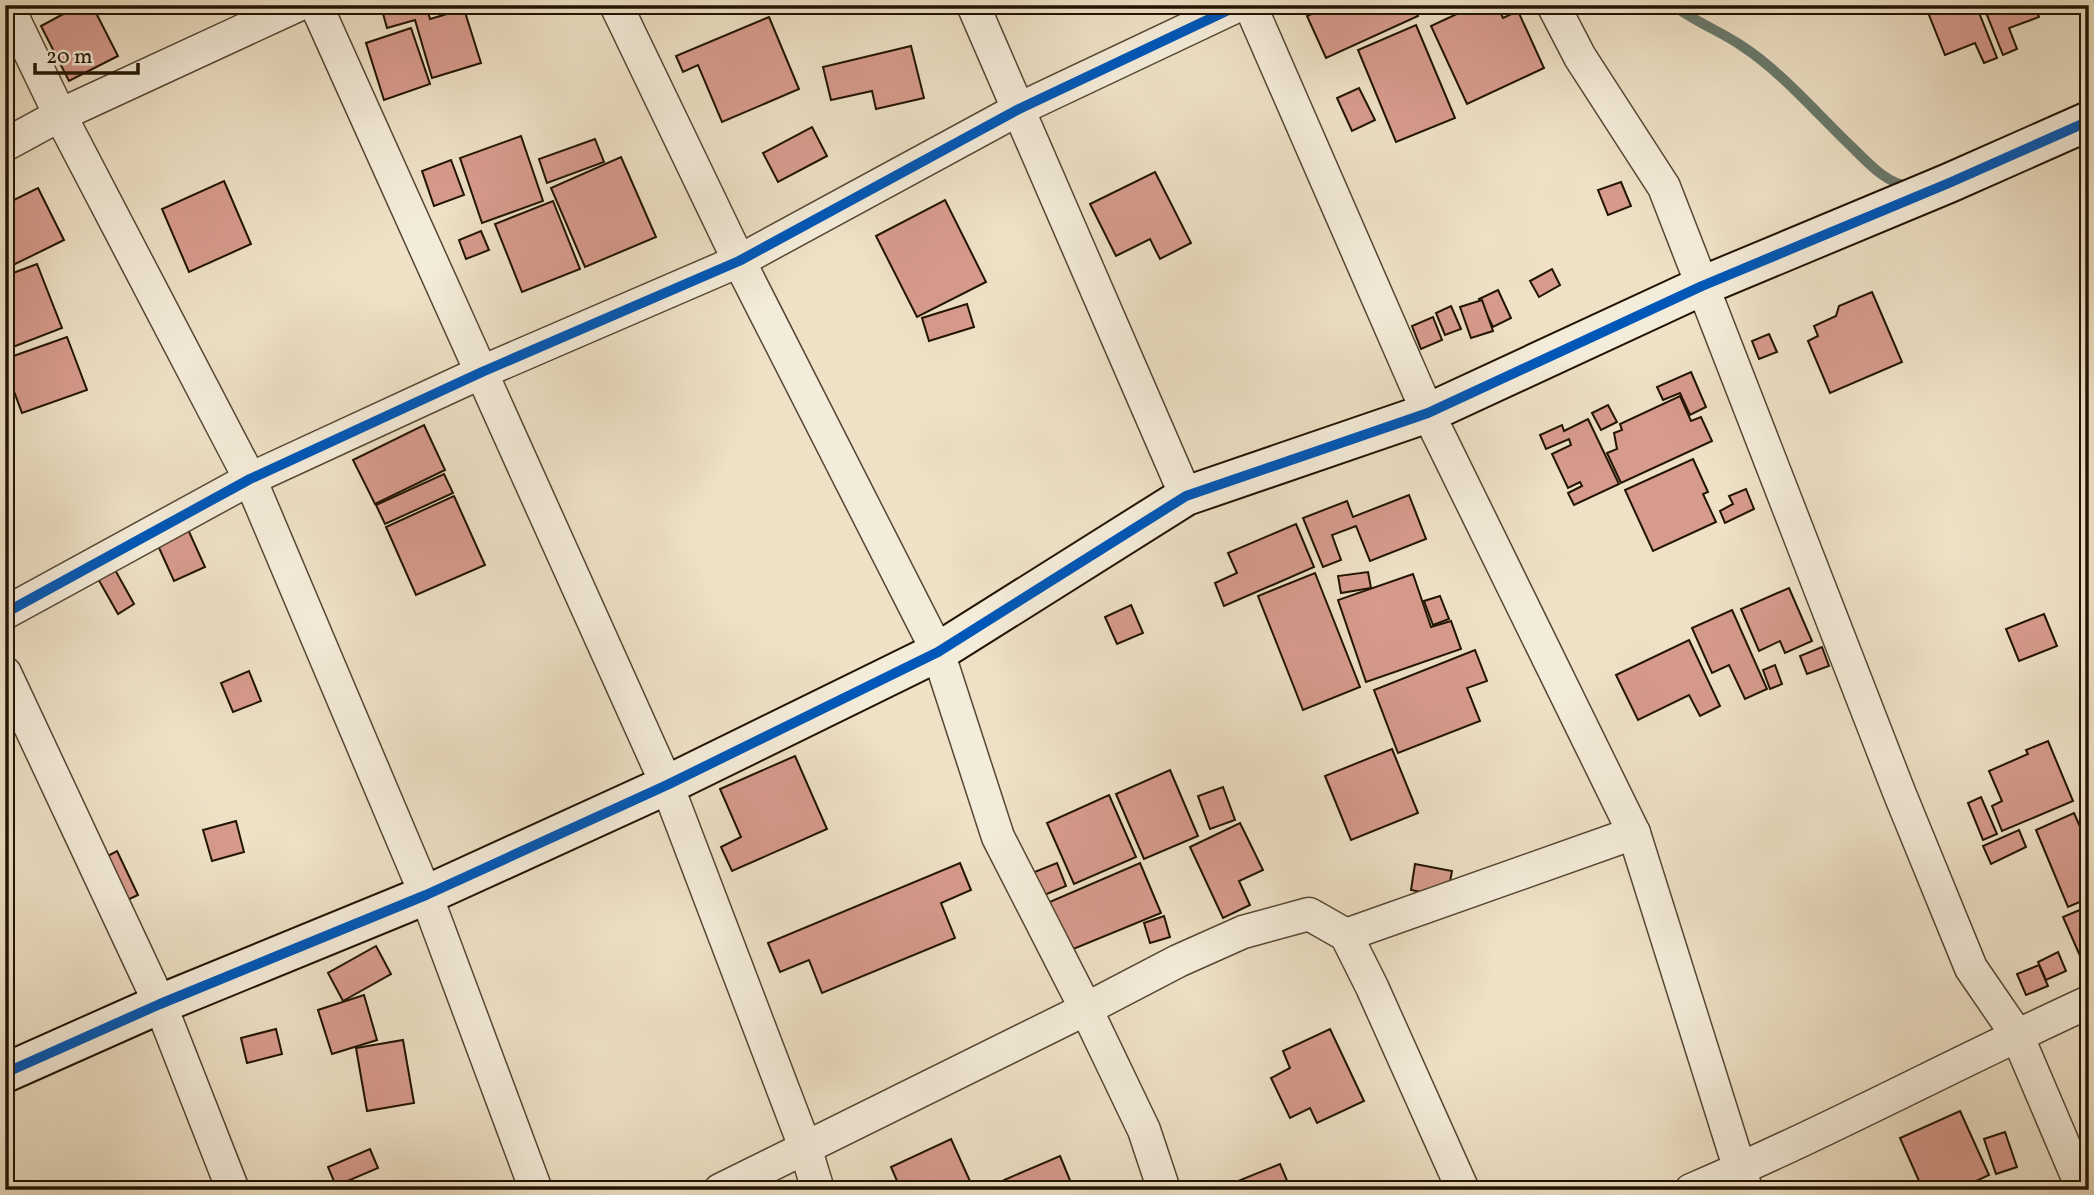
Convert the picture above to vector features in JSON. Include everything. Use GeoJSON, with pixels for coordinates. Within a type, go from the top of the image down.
{"type":"FeatureCollection","features":[{"type":"Feature","properties":{"kind":"street"},"geometry":{"type":"LineString","coordinates":[[7,5],[60,115],[250,479],[426,895],[536,1190]]}},
{"type":"Feature","properties":{"kind":"street"},"geometry":{"type":"LineString","coordinates":[[5,145],[60,115],[298,5]]}},
{"type":"Feature","properties":{"kind":"street"},"geometry":{"type":"LineString","coordinates":[[316,5],[667,785],[805,1147],[818,1190]]}},
{"type":"Feature","properties":{"kind":"street"},"geometry":{"type":"LineString","coordinates":[[616,5],[739,261],[938,652],[998,837],[1144,1130],[1164,1190]]}},
{"type":"Feature","properties":{"kind":"street"},"geometry":{"type":"LineString","coordinates":[[973,5],[1186,496]]}},
{"type":"Feature","properties":{"kind":"street"},"geometry":{"type":"LineString","coordinates":[[5,613],[250,479],[482,372],[739,261],[1020,109],[1239,5]]}},
{"type":"Feature","properties":{"kind":"street"},"geometry":{"type":"LineString","coordinates":[[1250,5],[1428,413],[1634,833],[1743,1180]]}},
{"type":"Feature","properties":{"kind":"street"},"geometry":{"type":"LineString","coordinates":[[1553,5],[1580,57],[1664,187],[1904,805],[1971,968],[2017,1035],[2083,1190]]}},
{"type":"Feature","properties":{"kind":"street"},"geometry":{"type":"LineString","coordinates":[[5,1073],[160,1004],[426,895],[667,785],[938,652],[1186,496],[1428,413],[1702,286],[1949,183],[2089,121]]}},
{"type":"Feature","properties":{"kind":"street"},"geometry":{"type":"LineString","coordinates":[[5,673],[160,1004],[233,1190]]}},
{"type":"Feature","properties":{"kind":"street"},"geometry":{"type":"LineString","coordinates":[[1346,936],[1634,833]]}},
{"type":"Feature","properties":{"kind":"street"},"geometry":{"type":"LineString","coordinates":[[720,1190],[1178,961],[1243,932],[1309,914],[1346,936],[1372,987],[1463,1190]]}},
{"type":"Feature","properties":{"kind":"street"},"geometry":{"type":"LineString","coordinates":[[1691,1190],[1743,1180],[2017,1035],[2089,1002]]}},
{"type":"Feature","properties":{"kind":"building"},"geometry":{"type":"Polygon","coordinates":[[[80,5],[92,5],[118,56],[69,81],[41,26],[80,5]]]}},
{"type":"Feature","properties":{"kind":"building"},"geometry":{"type":"Polygon","coordinates":[[[396,5],[426,5],[430,19],[464,9],[481,63],[432,78],[415,20],[387,28],[382,10],[396,5]]]}},
{"type":"Feature","properties":{"kind":"building"},"geometry":{"type":"Polygon","coordinates":[[[1331,5],[1413,5],[1418,16],[1326,58],[1307,16],[1331,5]]]}},
{"type":"Feature","properties":{"kind":"building"},"geometry":{"type":"Polygon","coordinates":[[[1476,5],[1497,5],[1503,18],[1518,11],[1544,68],[1467,104],[1431,26],[1476,5]]]}},
{"type":"Feature","properties":{"kind":"building"},"geometry":{"type":"Polygon","coordinates":[[[1925,5],[1976,5],[1997,58],[1984,63],[1975,43],[1945,55],[1925,5]]]}},
{"type":"Feature","properties":{"kind":"building"},"geometry":{"type":"Polygon","coordinates":[[[1983,5],[2034,5],[2039,17],[2009,28],[2017,49],[2003,55],[1983,5]]]}},
{"type":"Feature","properties":{"kind":"building"},"geometry":{"type":"Polygon","coordinates":[[[769,17],[799,89],[722,122],[698,65],[683,72],[676,56],[769,17]]]}},
{"type":"Feature","properties":{"kind":"building"},"geometry":{"type":"Polygon","coordinates":[[[1416,25],[1455,118],[1396,142],[1358,50],[1416,25]]]}},
{"type":"Feature","properties":{"kind":"building"},"geometry":{"type":"Polygon","coordinates":[[[411,28],[430,84],[384,100],[366,43],[411,28]]]}},
{"type":"Feature","properties":{"kind":"building"},"geometry":{"type":"Polygon","coordinates":[[[911,46],[924,98],[876,109],[872,91],[831,100],[823,67],[911,46]]]}},
{"type":"Feature","properties":{"kind":"building"},"geometry":{"type":"Polygon","coordinates":[[[1359,88],[1375,120],[1352,131],[1337,98],[1359,88]]]}},
{"type":"Feature","properties":{"kind":"building"},"geometry":{"type":"Polygon","coordinates":[[[812,127],[827,156],[778,182],[763,153],[812,127]]]}},
{"type":"Feature","properties":{"kind":"building"},"geometry":{"type":"Polygon","coordinates":[[[521,136],[543,201],[482,223],[460,158],[521,136]]]}},
{"type":"Feature","properties":{"kind":"building"},"geometry":{"type":"Polygon","coordinates":[[[595,139],[604,162],[547,183],[539,159],[595,139]]]}},
{"type":"Feature","properties":{"kind":"building"},"geometry":{"type":"Polygon","coordinates":[[[621,157],[656,237],[585,267],[551,188],[621,157]]]}},
{"type":"Feature","properties":{"kind":"building"},"geometry":{"type":"Polygon","coordinates":[[[451,160],[464,195],[434,206],[422,171],[451,160]]]}},
{"type":"Feature","properties":{"kind":"building"},"geometry":{"type":"Polygon","coordinates":[[[1155,172],[1191,243],[1160,259],[1150,239],[1116,256],[1090,204],[1155,172]]]}},
{"type":"Feature","properties":{"kind":"building"},"geometry":{"type":"Polygon","coordinates":[[[224,181],[251,244],[189,272],[162,209],[224,181]]]}},
{"type":"Feature","properties":{"kind":"building"},"geometry":{"type":"Polygon","coordinates":[[[1621,182],[1631,206],[1608,215],[1598,190],[1621,182]]]}},
{"type":"Feature","properties":{"kind":"building"},"geometry":{"type":"Polygon","coordinates":[[[38,188],[64,240],[5,269],[5,191],[10,202],[38,188]]]}},
{"type":"Feature","properties":{"kind":"building"},"geometry":{"type":"Polygon","coordinates":[[[945,200],[986,282],[917,317],[876,236],[945,200]]]}},
{"type":"Feature","properties":{"kind":"building"},"geometry":{"type":"Polygon","coordinates":[[[553,201],[580,269],[522,292],[495,224],[553,201]]]}},
{"type":"Feature","properties":{"kind":"building"},"geometry":{"type":"Polygon","coordinates":[[[481,231],[489,250],[466,259],[459,240],[481,231]]]}},
{"type":"Feature","properties":{"kind":"building"},"geometry":{"type":"Polygon","coordinates":[[[37,264],[62,328],[5,350],[5,276],[37,264]]]}},
{"type":"Feature","properties":{"kind":"building"},"geometry":{"type":"Polygon","coordinates":[[[1552,269],[1560,285],[1539,297],[1530,281],[1552,269]]]}},
{"type":"Feature","properties":{"kind":"building"},"geometry":{"type":"Polygon","coordinates":[[[1498,290],[1511,318],[1493,327],[1479,299],[1498,290]]]}},
{"type":"Feature","properties":{"kind":"building"},"geometry":{"type":"Polygon","coordinates":[[[1872,292],[1902,362],[1830,393],[1808,341],[1818,336],[1814,326],[1836,316],[1839,306],[1872,292]]]}},
{"type":"Feature","properties":{"kind":"building"},"geometry":{"type":"Polygon","coordinates":[[[1482,300],[1493,331],[1471,338],[1460,307],[1482,300]]]}},
{"type":"Feature","properties":{"kind":"building"},"geometry":{"type":"Polygon","coordinates":[[[967,304],[974,327],[929,341],[922,318],[967,304]]]}},
{"type":"Feature","properties":{"kind":"building"},"geometry":{"type":"Polygon","coordinates":[[[1451,306],[1461,329],[1445,335],[1436,313],[1451,306]]]}},
{"type":"Feature","properties":{"kind":"building"},"geometry":{"type":"Polygon","coordinates":[[[1433,317],[1442,340],[1421,349],[1412,326],[1433,317]]]}},
{"type":"Feature","properties":{"kind":"building"},"geometry":{"type":"Polygon","coordinates":[[[1769,334],[1777,352],[1759,359],[1752,341],[1769,334]]]}},
{"type":"Feature","properties":{"kind":"building"},"geometry":{"type":"Polygon","coordinates":[[[67,337],[87,390],[22,413],[5,367],[5,359],[67,337]]]}},
{"type":"Feature","properties":{"kind":"building"},"geometry":{"type":"Polygon","coordinates":[[[1691,372],[1706,407],[1690,415],[1680,393],[1663,400],[1657,387],[1691,372]]]}},
{"type":"Feature","properties":{"kind":"building"},"geometry":{"type":"Polygon","coordinates":[[[1680,396],[1691,421],[1701,417],[1712,441],[1621,483],[1607,453],[1617,449],[1614,433],[1622,430],[1620,424],[1680,396]]]}},
{"type":"Feature","properties":{"kind":"building"},"geometry":{"type":"Polygon","coordinates":[[[1608,405],[1617,422],[1601,430],[1592,413],[1608,405]]]}},
{"type":"Feature","properties":{"kind":"building"},"geometry":{"type":"Polygon","coordinates":[[[1588,419],[1619,484],[1574,505],[1568,493],[1582,486],[1580,482],[1568,488],[1552,454],[1571,445],[1569,439],[1546,449],[1540,435],[1562,425],[1564,431],[1588,419]]]}},
{"type":"Feature","properties":{"kind":"building"},"geometry":{"type":"Polygon","coordinates":[[[424,425],[445,470],[375,504],[353,460],[424,425]]]}},
{"type":"Feature","properties":{"kind":"building"},"geometry":{"type":"Polygon","coordinates":[[[1693,459],[1708,492],[1703,494],[1716,522],[1653,551],[1625,490],[1693,459]]]}},
{"type":"Feature","properties":{"kind":"building"},"geometry":{"type":"Polygon","coordinates":[[[444,474],[453,493],[385,524],[376,505],[444,474]]]}},
{"type":"Feature","properties":{"kind":"building"},"geometry":{"type":"Polygon","coordinates":[[[1746,489],[1754,509],[1725,523],[1720,511],[1733,504],[1729,496],[1746,489]]]}},
{"type":"Feature","properties":{"kind":"building"},"geometry":{"type":"Polygon","coordinates":[[[1409,495],[1426,539],[1370,561],[1356,526],[1332,535],[1341,560],[1323,567],[1303,518],[1347,501],[1353,517],[1409,495]]]}},
{"type":"Feature","properties":{"kind":"building"},"geometry":{"type":"Polygon","coordinates":[[[454,496],[485,565],[416,595],[386,527],[454,496]]]}},
{"type":"Feature","properties":{"kind":"building"},"geometry":{"type":"Polygon","coordinates":[[[1296,524],[1314,567],[1224,606],[1215,583],[1237,573],[1228,553],[1296,524]]]}},
{"type":"Feature","properties":{"kind":"building"},"geometry":{"type":"Polygon","coordinates":[[[186,525],[205,567],[174,581],[155,539],[186,525]]]}},
{"type":"Feature","properties":{"kind":"building"},"geometry":{"type":"Polygon","coordinates":[[[114,568],[134,604],[118,614],[97,577],[114,568]]]}},
{"type":"Feature","properties":{"kind":"building"},"geometry":{"type":"Polygon","coordinates":[[[1368,572],[1371,588],[1341,593],[1338,576],[1368,572]]]}},
{"type":"Feature","properties":{"kind":"building"},"geometry":{"type":"Polygon","coordinates":[[[1315,573],[1360,687],[1303,710],[1258,596],[1315,573]]]}},
{"type":"Feature","properties":{"kind":"building"},"geometry":{"type":"Polygon","coordinates":[[[1413,574],[1431,627],[1451,621],[1461,649],[1366,682],[1338,600],[1413,574]]]}},
{"type":"Feature","properties":{"kind":"building"},"geometry":{"type":"Polygon","coordinates":[[[1789,588],[1812,641],[1785,653],[1780,641],[1759,651],[1741,609],[1789,588]]]}},
{"type":"Feature","properties":{"kind":"building"},"geometry":{"type":"Polygon","coordinates":[[[1440,596],[1449,619],[1433,625],[1424,601],[1440,596]]]}},
{"type":"Feature","properties":{"kind":"building"},"geometry":{"type":"Polygon","coordinates":[[[1131,605],[1143,633],[1117,644],[1105,617],[1131,605]]]}},
{"type":"Feature","properties":{"kind":"building"},"geometry":{"type":"Polygon","coordinates":[[[1732,610],[1767,689],[1745,699],[1729,665],[1712,673],[1692,628],[1732,610]]]}},
{"type":"Feature","properties":{"kind":"building"},"geometry":{"type":"Polygon","coordinates":[[[2044,614],[2057,646],[2019,661],[2006,629],[2044,614]]]}},
{"type":"Feature","properties":{"kind":"building"},"geometry":{"type":"Polygon","coordinates":[[[1689,640],[1720,706],[1700,716],[1689,695],[1638,720],[1616,675],[1689,640]]]}},
{"type":"Feature","properties":{"kind":"building"},"geometry":{"type":"Polygon","coordinates":[[[1822,647],[1829,666],[1807,674],[1800,656],[1822,647]]]}},
{"type":"Feature","properties":{"kind":"building"},"geometry":{"type":"Polygon","coordinates":[[[1475,650],[1487,681],[1467,688],[1480,721],[1398,753],[1374,690],[1475,650]]]}},
{"type":"Feature","properties":{"kind":"building"},"geometry":{"type":"Polygon","coordinates":[[[1775,665],[1782,684],[1770,689],[1763,670],[1775,665]]]}},
{"type":"Feature","properties":{"kind":"building"},"geometry":{"type":"Polygon","coordinates":[[[249,671],[261,701],[233,712],[221,683],[249,671]]]}},
{"type":"Feature","properties":{"kind":"building"},"geometry":{"type":"Polygon","coordinates":[[[2048,741],[2073,801],[2002,831],[1992,806],[2002,801],[1989,771],[2028,754],[2026,750],[2048,741]]]}},
{"type":"Feature","properties":{"kind":"building"},"geometry":{"type":"Polygon","coordinates":[[[1392,749],[1418,813],[1351,840],[1325,776],[1392,749]]]}},
{"type":"Feature","properties":{"kind":"building"},"geometry":{"type":"Polygon","coordinates":[[[795,756],[827,829],[732,871],[721,847],[741,837],[720,789],[795,756]]]}},
{"type":"Feature","properties":{"kind":"building"},"geometry":{"type":"Polygon","coordinates":[[[1170,770],[1198,836],[1144,859],[1116,794],[1170,770]]]}},
{"type":"Feature","properties":{"kind":"building"},"geometry":{"type":"Polygon","coordinates":[[[1223,787],[1235,820],[1210,829],[1198,796],[1223,787]]]}},
{"type":"Feature","properties":{"kind":"building"},"geometry":{"type":"Polygon","coordinates":[[[1109,795],[1136,857],[1074,884],[1047,823],[1109,795]]]}},
{"type":"Feature","properties":{"kind":"building"},"geometry":{"type":"Polygon","coordinates":[[[1981,797],[1997,834],[1983,840],[1968,803],[1981,797]]]}},
{"type":"Feature","properties":{"kind":"building"},"geometry":{"type":"Polygon","coordinates":[[[2074,813],[2089,847],[2089,898],[2068,907],[2036,830],[2074,813]]]}},
{"type":"Feature","properties":{"kind":"building"},"geometry":{"type":"Polygon","coordinates":[[[236,821],[244,852],[212,861],[203,830],[236,821]]]}},
{"type":"Feature","properties":{"kind":"building"},"geometry":{"type":"Polygon","coordinates":[[[1240,823],[1263,870],[1239,881],[1250,905],[1223,918],[1190,847],[1240,823]]]}},
{"type":"Feature","properties":{"kind":"building"},"geometry":{"type":"Polygon","coordinates":[[[2019,830],[2026,847],[1991,864],[1983,846],[2019,830]]]}},
{"type":"Feature","properties":{"kind":"building"},"geometry":{"type":"Polygon","coordinates":[[[117,851],[138,895],[121,903],[100,860],[117,851]]]}},
{"type":"Feature","properties":{"kind":"building"},"geometry":{"type":"Polygon","coordinates":[[[960,863],[971,890],[941,903],[955,938],[822,993],[809,960],[780,972],[768,943],[960,863]]]}},
{"type":"Feature","properties":{"kind":"building"},"geometry":{"type":"Polygon","coordinates":[[[1057,863],[1066,886],[1042,896],[1032,873],[1057,863]]]}},
{"type":"Feature","properties":{"kind":"building"},"geometry":{"type":"Polygon","coordinates":[[[1140,863],[1161,913],[1066,952],[1045,904],[1140,863]]]}},
{"type":"Feature","properties":{"kind":"building"},"geometry":{"type":"Polygon","coordinates":[[[1415,864],[1452,871],[1447,897],[1411,890],[1415,864]]]}},
{"type":"Feature","properties":{"kind":"building"},"geometry":{"type":"Polygon","coordinates":[[[2089,906],[2089,963],[2084,965],[2063,917],[2089,906]]]}},
{"type":"Feature","properties":{"kind":"building"},"geometry":{"type":"Polygon","coordinates":[[[1164,916],[1170,937],[1150,943],[1144,923],[1164,916]]]}},
{"type":"Feature","properties":{"kind":"building"},"geometry":{"type":"Polygon","coordinates":[[[376,946],[391,974],[343,1001],[328,973],[376,946]]]}},
{"type":"Feature","properties":{"kind":"building"},"geometry":{"type":"Polygon","coordinates":[[[2058,952],[2066,971],[2046,980],[2038,962],[2058,952]]]}},
{"type":"Feature","properties":{"kind":"building"},"geometry":{"type":"Polygon","coordinates":[[[2039,965],[2048,986],[2026,995],[2017,974],[2039,965]]]}},
{"type":"Feature","properties":{"kind":"building"},"geometry":{"type":"Polygon","coordinates":[[[364,995],[377,1040],[332,1054],[318,1010],[364,995]]]}},
{"type":"Feature","properties":{"kind":"building"},"geometry":{"type":"Polygon","coordinates":[[[276,1029],[282,1054],[247,1063],[241,1038],[276,1029]]]}},
{"type":"Feature","properties":{"kind":"building"},"geometry":{"type":"Polygon","coordinates":[[[1330,1029],[1364,1101],[1317,1123],[1310,1108],[1290,1118],[1271,1078],[1290,1068],[1283,1051],[1330,1029]]]}},
{"type":"Feature","properties":{"kind":"building"},"geometry":{"type":"Polygon","coordinates":[[[403,1040],[414,1103],[367,1111],[356,1048],[403,1040]]]}},
{"type":"Feature","properties":{"kind":"building"},"geometry":{"type":"Polygon","coordinates":[[[1960,1111],[1989,1175],[1957,1190],[1923,1190],[1900,1138],[1960,1111]]]}},
{"type":"Feature","properties":{"kind":"building"},"geometry":{"type":"Polygon","coordinates":[[[2005,1132],[2017,1167],[1996,1174],[1984,1139],[2005,1132]]]}},
{"type":"Feature","properties":{"kind":"building"},"geometry":{"type":"Polygon","coordinates":[[[951,1139],[974,1190],[901,1190],[891,1167],[951,1139]]]}},
{"type":"Feature","properties":{"kind":"building"},"geometry":{"type":"Polygon","coordinates":[[[370,1149],[378,1168],[336,1186],[328,1167],[370,1149]]]}},
{"type":"Feature","properties":{"kind":"building"},"geometry":{"type":"Polygon","coordinates":[[[1060,1156],[1074,1190],[1008,1190],[1004,1180],[1060,1156]]]}},
{"type":"Feature","properties":{"kind":"building"},"geometry":{"type":"Polygon","coordinates":[[[1280,1164],[1291,1190],[1216,1190],[1280,1164]]]}},
{"type":"Feature","properties":{"kind":"waterway"},"geometry":{"type":"LineString","coordinates":[[1673,5],[1757,57],[1786,81],[1872,166],[1894,182],[1910,186]]}},
{"type":"Feature","properties":{"kind":"cycle path"},"geometry":{"type":"LineString","coordinates":[[5,613],[250,479],[482,372],[739,261],[1019,109],[1239,5]]}},
{"type":"Feature","properties":{"kind":"cycle path"},"geometry":{"type":"LineString","coordinates":[[5,1073],[160,1004],[426,895],[667,785],[938,652],[1186,496],[1428,413],[1702,286],[1949,183],[2089,121]]}}]}
